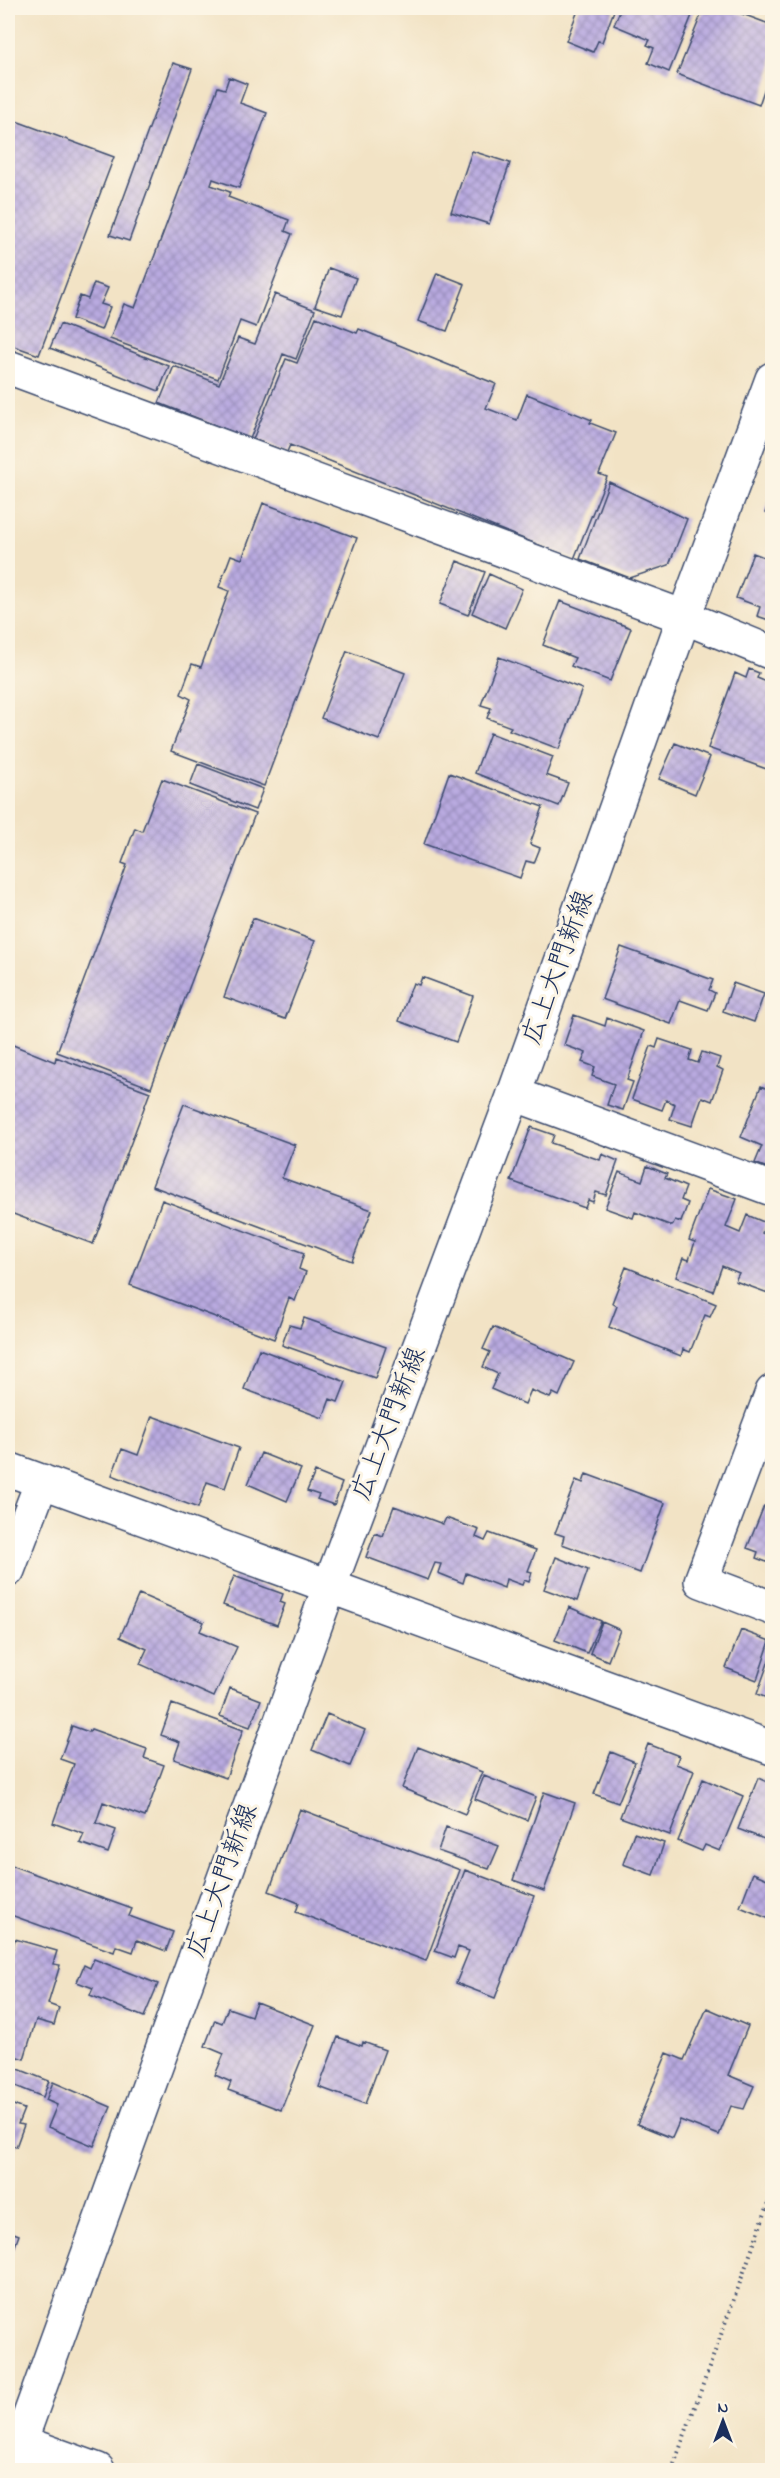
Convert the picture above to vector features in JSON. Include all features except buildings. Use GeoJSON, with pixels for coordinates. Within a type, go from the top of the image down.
{"type":"FeatureCollection","features":[{"type":"Feature","properties":{"kind":"street"},"geometry":{"type":"LineString","coordinates":[[8,367],[684,617],[772,653]]}},
{"type":"Feature","properties":{"kind":"street","name":"広上大門新線"},"geometry":{"type":"LineString","coordinates":[[14,2453],[330,1585],[514,1094],[684,617],[772,379]]}},
{"type":"Feature","properties":{"kind":"street"},"geometry":{"type":"LineString","coordinates":[[514,1094],[772,1189]]}},
{"type":"Feature","properties":{"kind":"street"},"geometry":{"type":"LineString","coordinates":[[772,1392],[701,1581],[772,1608]]}},
{"type":"Feature","properties":{"kind":"street"},"geometry":{"type":"LineString","coordinates":[[8,1469],[772,1748]]}},
{"type":"Feature","properties":{"kind":"street"},"geometry":{"type":"LineString","coordinates":[[8,1570],[42,1481]]}},
{"type":"Feature","properties":{"kind":"street"},"geometry":{"type":"LineString","coordinates":[[14,2453],[98,2470]]}},
{"type":"Feature","properties":{"kind":"path"},"geometry":{"type":"LineString","coordinates":[[672,2470],[772,2194]]}}]}
